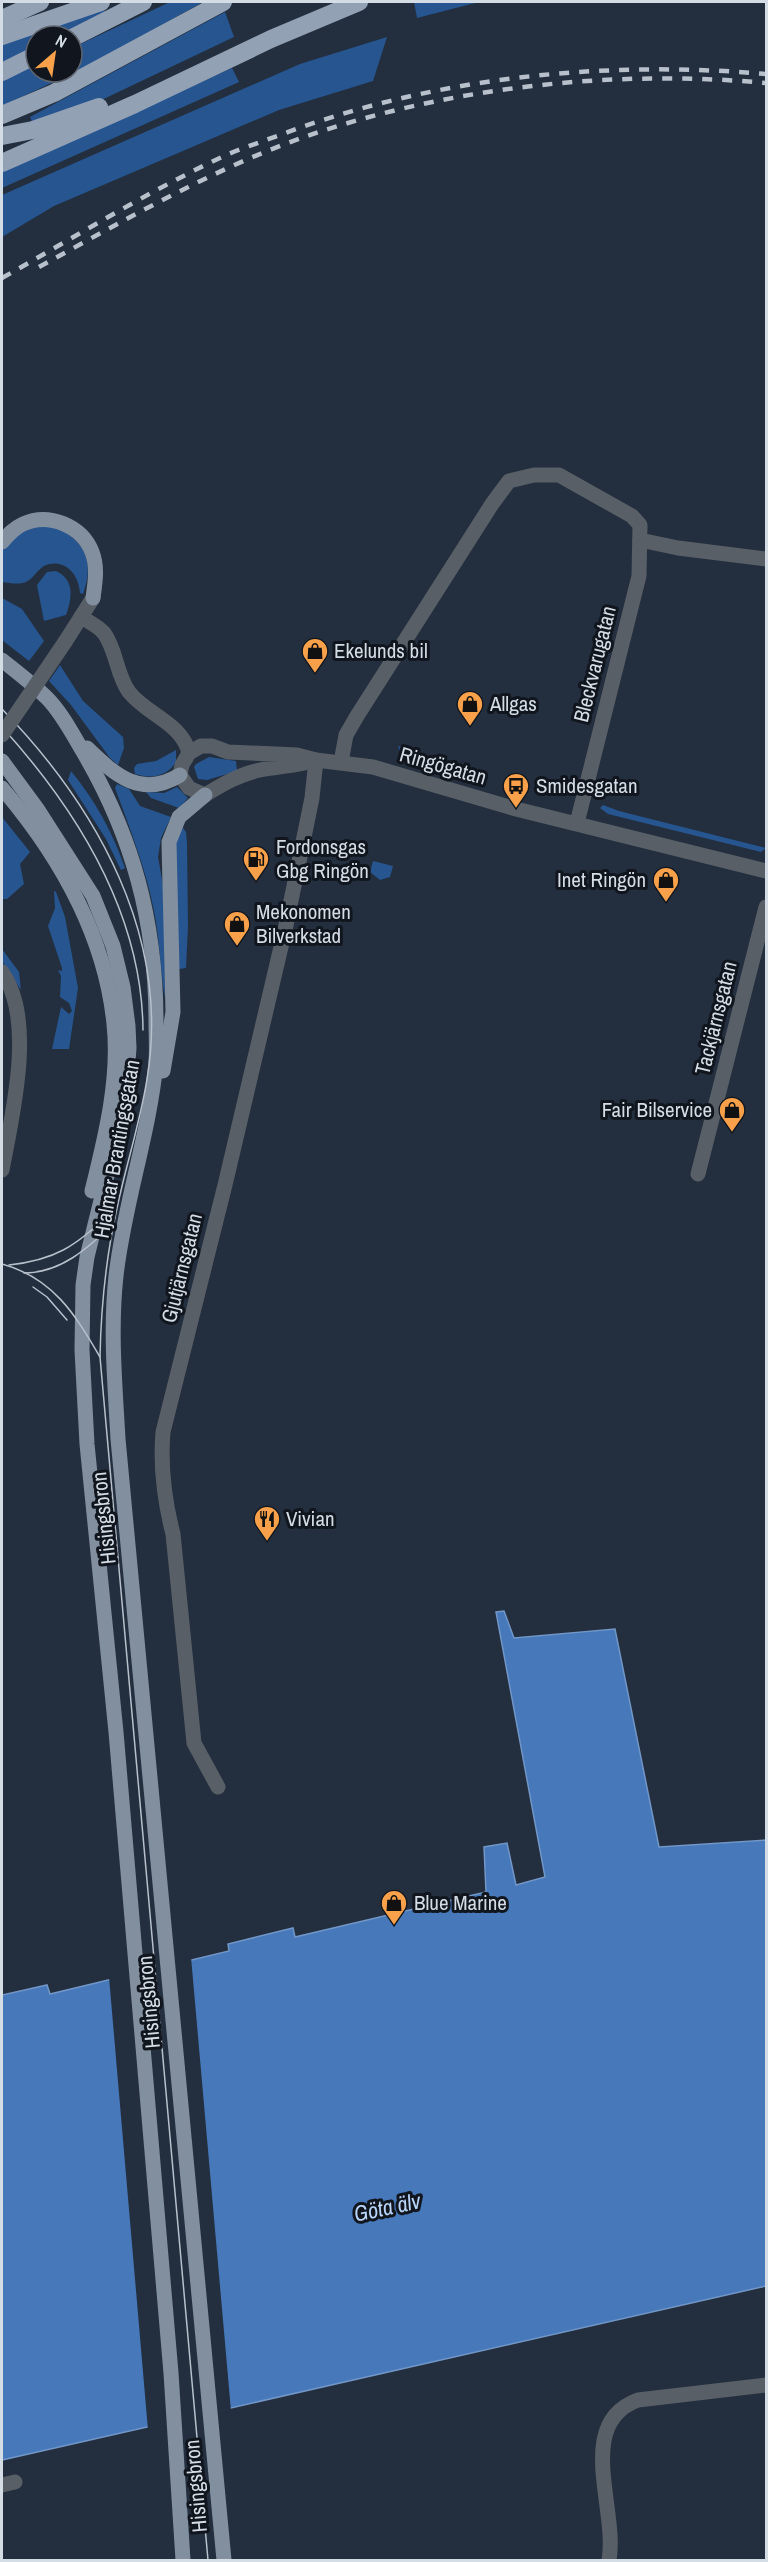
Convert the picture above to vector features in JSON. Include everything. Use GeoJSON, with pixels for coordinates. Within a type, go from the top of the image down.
{"type":"FeatureCollection","features":[{"type":"Feature","properties":{"kind":"highway"},"geometry":{"type":"LineString","coordinates":[[2,19],[40,2]]}},
{"type":"Feature","properties":{"kind":"highway"},"geometry":{"type":"LineString","coordinates":[[2,36],[101,2]]}},
{"type":"Feature","properties":{"kind":"highway"},"geometry":{"type":"LineString","coordinates":[[84,32],[143,2]]}},
{"type":"Feature","properties":{"kind":"highway"},"geometry":{"type":"LineString","coordinates":[[2,116],[54,93],[223,2]]}},
{"type":"Feature","properties":{"kind":"highway"},"geometry":{"type":"LineString","coordinates":[[2,136],[33,130],[102,106],[327,2]]}},
{"type":"Feature","properties":{"kind":"highway"},"geometry":{"type":"LineString","coordinates":[[2,163],[145,100],[271,39],[359,2]]}},
{"type":"Feature","properties":{"kind":"highway"},"geometry":{"type":"LineString","coordinates":[[2,72],[24,61]]}},
{"type":"Feature","properties":{"kind":"main road"},"geometry":{"type":"LineString","coordinates":[[2,542],[15,528],[32,521],[53,521],[69,526],[87,542],[92,553],[96,567],[93,598]]}},
{"type":"Feature","properties":{"kind":"main road","name":"Hjalmar Brantingsgatan"},"geometry":{"type":"LineString","coordinates":[[2,660],[48,699],[72,733],[100,781],[134,861],[148,924],[156,995],[156,1060],[152,1098],[122,1233],[116,1275],[113,1313],[118,1439]]}},
{"type":"Feature","properties":{"kind":"main road"},"geometry":{"type":"LineString","coordinates":[[72,733],[119,777],[139,783],[160,785],[180,775]]}},
{"type":"Feature","properties":{"kind":"main road","name":"Hjalmar Brantingsgatan"},"geometry":{"type":"LineString","coordinates":[[2,761],[38,810],[93,896],[113,946],[123,987],[129,1048],[125,1103],[93,1228],[82,1304],[87,1444]]}},
{"type":"Feature","properties":{"kind":"main road"},"geometry":{"type":"LineString","coordinates":[[2,788],[56,858],[92,931],[103,968],[114,1024],[113,1077],[105,1138],[92,1193],[93,1228]]}},
{"type":"Feature","properties":{"kind":"main road"},"geometry":{"type":"LineString","coordinates":[[152,1098],[161,1077],[173,1012],[169,843],[180,817],[205,795]]}},
{"type":"Feature","properties":{"kind":"main road","name":"Hisingsbron"},"geometry":{"type":"LineString","coordinates":[[118,1439],[224,2560]]}},
{"type":"Feature","properties":{"kind":"main road","name":"Hisingsbron"},"geometry":{"type":"LineString","coordinates":[[87,1444],[116,1732],[171,2373],[183,2560]]}},
{"type":"Feature","properties":{"kind":"street","name":"Bleckvarugatan"},"geometry":{"type":"LineString","coordinates":[[341,762],[346,735],[357,716],[509,481],[534,475],[559,476],[632,516],[640,525],[639,576],[577,823]]}},
{"type":"Feature","properties":{"kind":"street"},"geometry":{"type":"LineString","coordinates":[[640,540],[678,548],[766,559]]}},
{"type":"Feature","properties":{"kind":"street"},"geometry":{"type":"LineString","coordinates":[[2,735],[93,598]]}},
{"type":"Feature","properties":{"kind":"street"},"geometry":{"type":"LineString","coordinates":[[81,617],[104,633],[113,652],[120,679],[130,693],[148,711],[180,733],[189,753],[182,765],[180,775],[189,788],[205,795]]}},
{"type":"Feature","properties":{"kind":"street","name":"Ringögatan"},"geometry":{"type":"LineString","coordinates":[[189,753],[201,746],[212,746],[228,752],[297,755],[316,760],[373,767],[516,809],[766,871]]}},
{"type":"Feature","properties":{"kind":"street","name":"Ringögatan"},"geometry":{"type":"LineString","coordinates":[[205,795],[237,776],[259,770],[298,766],[316,760]]}},
{"type":"Feature","properties":{"kind":"street","name":"Gjutjärnsgatan"},"geometry":{"type":"LineString","coordinates":[[218,1787],[194,1743],[173,1534],[164,1501],[161,1464],[163,1432],[225,1185],[285,930],[313,790],[316,760]]}},
{"type":"Feature","properties":{"kind":"street","name":"Tackjärnsgatan"},"geometry":{"type":"LineString","coordinates":[[698,1174],[766,907]]}},
{"type":"Feature","properties":{"kind":"street"},"geometry":{"type":"LineString","coordinates":[[2,972],[8,981],[16,1012],[19,1076],[2,1170]]}},
{"type":"Feature","properties":{"kind":"street"},"geometry":{"type":"LineString","coordinates":[[609,2560],[610,2524],[602,2452],[604,2432],[612,2417],[627,2404],[638,2400],[766,2385]]}},
{"type":"Feature","properties":{"kind":"shaded area"},"geometry":{"type":"Polygon","coordinates":[[[170,2],[203,2],[84,68],[84,42],[170,2]]]}},
{"type":"Feature","properties":{"kind":"shaded area"},"geometry":{"type":"Polygon","coordinates":[[[414,2],[479,2],[417,18],[414,2]]]}},
{"type":"Feature","properties":{"kind":"shaded area"},"geometry":{"type":"Polygon","coordinates":[[[104,9],[106,15],[84,26],[60,24],[104,9]]]}},
{"type":"Feature","properties":{"kind":"shaded area"},"geometry":{"type":"Polygon","coordinates":[[[225,12],[234,37],[91,105],[33,124],[30,117],[225,12]]]}},
{"type":"Feature","properties":{"kind":"shaded area"},"geometry":{"type":"Polygon","coordinates":[[[24,36],[24,54],[2,64],[2,44],[24,36]]]}},
{"type":"Feature","properties":{"kind":"shaded area"},"geometry":{"type":"Polygon","coordinates":[[[387,37],[373,81],[279,110],[54,206],[2,237],[2,195],[300,64],[387,37]]]}},
{"type":"Feature","properties":{"kind":"shaded area"},"geometry":{"type":"Polygon","coordinates":[[[232,68],[239,82],[2,188],[2,172],[232,68]]]}},
{"type":"Feature","properties":{"kind":"shaded area"},"geometry":{"type":"Polygon","coordinates":[[[24,70],[24,84],[49,84],[2,106],[2,80],[24,70]]]}},
{"type":"Feature","properties":{"kind":"shaded area"},"geometry":{"type":"Polygon","coordinates":[[[49,525],[70,536],[84,551],[88,570],[83,594],[80,593],[77,580],[69,569],[58,564],[44,566],[26,582],[17,584],[2,582],[1,556],[9,541],[14,536],[28,530],[49,525]]]}},
{"type":"Feature","properties":{"kind":"shaded area"},"geometry":{"type":"Polygon","coordinates":[[[56,571],[69,584],[70,602],[66,615],[44,621],[37,585],[47,572],[56,571]]]}},
{"type":"Feature","properties":{"kind":"shaded area"},"geometry":{"type":"Polygon","coordinates":[[[2,598],[22,609],[44,641],[29,661],[2,640],[2,598]]]}},
{"type":"Feature","properties":{"kind":"shaded area"},"geometry":{"type":"Polygon","coordinates":[[[60,665],[83,701],[123,737],[124,748],[118,765],[49,681],[60,665]]]}},
{"type":"Feature","properties":{"kind":"shaded area"},"geometry":{"type":"Polygon","coordinates":[[[398,746],[408,749],[410,755],[442,766],[441,772],[403,759],[398,746]]]}},
{"type":"Feature","properties":{"kind":"shaded area"},"geometry":{"type":"Polygon","coordinates":[[[176,750],[176,762],[163,774],[146,776],[135,774],[134,768],[137,764],[156,761],[176,750]]]}},
{"type":"Feature","properties":{"kind":"shaded area"},"geometry":{"type":"Polygon","coordinates":[[[209,757],[236,761],[237,771],[207,780],[198,779],[194,767],[209,757]]]}},
{"type":"Feature","properties":{"kind":"shaded area"},"geometry":{"type":"Polygon","coordinates":[[[71,771],[103,817],[125,868],[121,870],[106,839],[68,780],[71,771]]]}},
{"type":"Feature","properties":{"kind":"shaded area"},"geometry":{"type":"Polygon","coordinates":[[[117,784],[129,789],[140,806],[171,817],[161,838],[158,857],[164,890],[165,998],[158,933],[151,895],[115,788],[117,784]]]}},
{"type":"Feature","properties":{"kind":"shaded area"},"geometry":{"type":"Polygon","coordinates":[[[177,787],[188,798],[179,808],[151,798],[146,792],[164,793],[177,787]]]}},
{"type":"Feature","properties":{"kind":"shaded area"},"geometry":{"type":"Polygon","coordinates":[[[603,805],[766,848],[761,852],[608,814],[600,808],[603,805]]]}},
{"type":"Feature","properties":{"kind":"shaded area"},"geometry":{"type":"Polygon","coordinates":[[[2,817],[30,852],[20,864],[24,884],[7,899],[2,899],[2,817]]]}},
{"type":"Feature","properties":{"kind":"shaded area"},"geometry":{"type":"Polygon","coordinates":[[[183,828],[186,832],[187,843],[188,926],[186,968],[179,969],[174,850],[180,829],[183,828]]]}},
{"type":"Feature","properties":{"kind":"shaded area"},"geometry":{"type":"Polygon","coordinates":[[[373,861],[393,866],[390,877],[380,880],[370,872],[373,861]]]}},
{"type":"Feature","properties":{"kind":"shaded area"},"geometry":{"type":"Polygon","coordinates":[[[54,891],[65,917],[78,988],[69,1049],[52,1049],[61,1007],[69,1014],[72,1011],[69,1003],[60,997],[61,976],[58,970],[62,971],[62,968],[48,926],[55,908],[54,891]]]}},
{"type":"Feature","properties":{"kind":"shaded area"},"geometry":{"type":"Polygon","coordinates":[[[2,949],[19,972],[21,990],[2,961],[2,949]]]}},
{"type":"Feature","properties":{"kind":"water","name":"Göta älv"},"geometry":{"type":"Polygon","coordinates":[[[504,1611],[514,1638],[615,1629],[659,1847],[766,1840],[766,2286],[2,2460],[2,1995],[47,1985],[50,1994],[229,1951],[228,1944],[293,1928],[295,1937],[486,1892],[484,1847],[507,1843],[516,1885],[545,1877],[496,1612],[504,1611]]]}},
{"type":"Feature","properties":{"kind":"pier"},"geometry":{"type":"Polygon","coordinates":[[[191,1957],[231,2411],[148,2430],[109,1977],[191,1957]]]}},
{"type":"Feature","properties":{"kind":"tram line"},"geometry":{"type":"LineString","coordinates":[[2,709],[68,788],[96,832],[119,878],[137,925],[148,975],[152,1026],[147,1079],[110,1245],[103,1300],[100,1357],[208,2560]]}},
{"type":"Feature","properties":{"kind":"tram line"},"geometry":{"type":"LineString","coordinates":[[2,727],[56,793],[101,866],[118,905],[131,946],[140,987],[143,1030]]}},
{"type":"Feature","properties":{"kind":"tram line"},"geometry":{"type":"LineString","coordinates":[[9,1265],[25,1263],[64,1250],[86,1235],[108,1215]]}},
{"type":"Feature","properties":{"kind":"tram line"},"geometry":{"type":"LineString","coordinates":[[24,1273],[50,1269],[73,1258],[113,1224]]}},
{"type":"Feature","properties":{"kind":"tram line"},"geometry":{"type":"LineString","coordinates":[[2,1264],[20,1270],[49,1288],[71,1312],[100,1357]]}},
{"type":"Feature","properties":{"kind":"tram line"},"geometry":{"type":"LineString","coordinates":[[33,1287],[47,1297],[67,1320]]}},
{"type":"Feature","properties":{"kind":"railway"},"geometry":{"type":"LineString","coordinates":[[2,278],[195,170],[252,145],[338,115],[398,99],[458,87],[581,72],[643,69],[766,74]]}},
{"type":"Feature","properties":{"kind":"railway"},"geometry":{"type":"LineString","coordinates":[[39,267],[236,164],[304,137],[359,120],[474,94],[532,86],[650,78],[766,83]]}},
{"type":"Feature","properties":{"kind":"place","name":"Ekelunds bil"},"geometry":{"type":"Point","coordinates":[315,674]}},
{"type":"Feature","properties":{"kind":"place","name":"Allgas"},"geometry":{"type":"Point","coordinates":[470,727]}},
{"type":"Feature","properties":{"kind":"place","name":"Smidesgatan"},"geometry":{"type":"Point","coordinates":[516,809]}},
{"type":"Feature","properties":{"kind":"place","name":"Fordonsgas Gbg Ringön"},"geometry":{"type":"Point","coordinates":[256,882]}},
{"type":"Feature","properties":{"kind":"place","name":"Inet Ringön"},"geometry":{"type":"Point","coordinates":[666,903]}},
{"type":"Feature","properties":{"kind":"place","name":"Mekonomen Bilverkstad"},"geometry":{"type":"Point","coordinates":[237,947]}},
{"type":"Feature","properties":{"kind":"place","name":"Fair Bilservice"},"geometry":{"type":"Point","coordinates":[732,1133]}},
{"type":"Feature","properties":{"kind":"place","name":"Vivian"},"geometry":{"type":"Point","coordinates":[267,1542]}},
{"type":"Feature","properties":{"kind":"place","name":"Blue Marine"},"geometry":{"type":"Point","coordinates":[394,1926]}}]}
